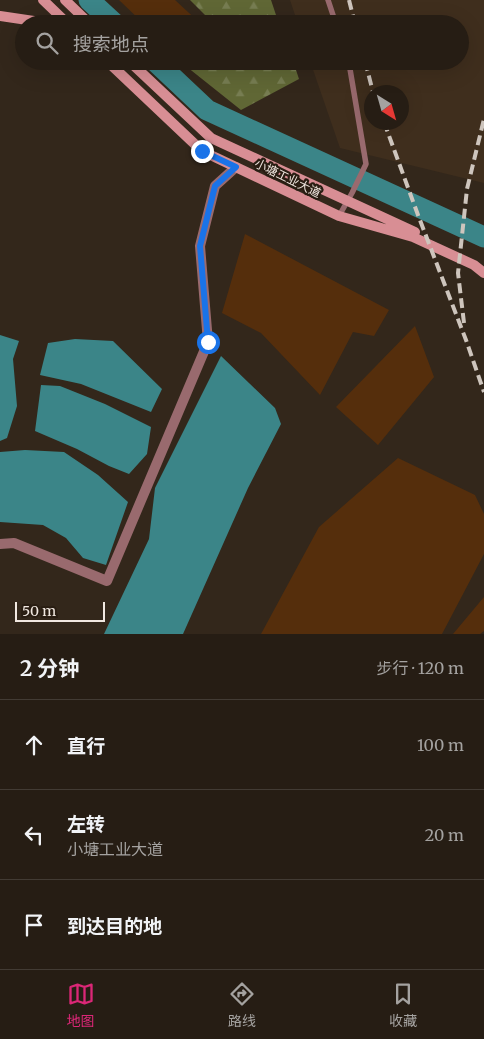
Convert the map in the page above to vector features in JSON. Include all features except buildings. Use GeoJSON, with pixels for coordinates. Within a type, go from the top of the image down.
{"type":"FeatureCollection","features":[{"type":"Feature","properties":{"kind":"main road"},"geometry":{"type":"LineString","coordinates":[[42,0],[60,15]]}},
{"type":"Feature","properties":{"kind":"main road"},"geometry":{"type":"LineString","coordinates":[[65,0],[78,13]]}},
{"type":"Feature","properties":{"kind":"main road"},"geometry":{"type":"LineString","coordinates":[[0,16],[15,18]]}},
{"type":"Feature","properties":{"kind":"main road","name":"小塘工业大道"},"geometry":{"type":"LineString","coordinates":[[116,70],[202,151],[339,216],[413,237],[474,265],[484,273]]}},
{"type":"Feature","properties":{"kind":"main road","name":"小塘工业大道"},"geometry":{"type":"LineString","coordinates":[[139,70],[211,138],[350,197],[484,264]]}},
{"type":"Feature","properties":{"kind":"street"},"geometry":{"type":"LineString","coordinates":[[0,544],[14,543],[107,581],[208,342],[200,246],[215,186],[236,167]]}},
{"type":"Feature","properties":{"kind":"lane"},"geometry":{"type":"LineString","coordinates":[[328,0],[333,15]]}},
{"type":"Feature","properties":{"kind":"lane"},"geometry":{"type":"LineString","coordinates":[[339,216],[366,164],[350,70]]}},
{"type":"Feature","properties":{"kind":"shaded area"},"geometry":{"type":"Polygon","coordinates":[[[290,0],[484,0],[484,183],[340,148],[313,70],[469,70],[469,15],[295,15],[290,0]]]}},
{"type":"Feature","properties":{"kind":"green space"},"geometry":{"type":"Polygon","coordinates":[[[190,0],[271,0],[276,15],[205,15],[190,0]]]}},
{"type":"Feature","properties":{"kind":"green space"},"geometry":{"type":"Polygon","coordinates":[[[191,70],[296,70],[299,79],[241,110],[191,70]]]}},
{"type":"Feature","properties":{"kind":"water"},"geometry":{"type":"Polygon","coordinates":[[[0,335],[19,341],[13,359],[17,406],[7,438],[0,441],[0,335]]]}},
{"type":"Feature","properties":{"kind":"water"},"geometry":{"type":"Polygon","coordinates":[[[75,339],[113,341],[162,389],[151,412],[81,384],[40,375],[48,343],[75,339]]]}},
{"type":"Feature","properties":{"kind":"water"},"geometry":{"type":"Polygon","coordinates":[[[221,356],[275,408],[281,424],[248,488],[183,634],[104,634],[149,539],[155,488],[221,356]]]}},
{"type":"Feature","properties":{"kind":"water"},"geometry":{"type":"Polygon","coordinates":[[[41,385],[60,386],[105,404],[151,427],[147,454],[129,474],[35,431],[41,385]]]}},
{"type":"Feature","properties":{"kind":"water"},"geometry":{"type":"Polygon","coordinates":[[[25,450],[64,452],[98,475],[128,502],[106,565],[83,558],[66,538],[43,525],[0,522],[0,452],[25,450]]]}},
{"type":"Feature","properties":{"kind":"waterway"},"geometry":{"type":"LineString","coordinates":[[89,0],[105,15]]}},
{"type":"Feature","properties":{"kind":"waterway"},"geometry":{"type":"LineString","coordinates":[[165,70],[207,110],[484,237]]}},
{"type":"Feature","properties":{"kind":"railway"},"geometry":{"type":"LineString","coordinates":[[349,0],[353,15]]}},
{"type":"Feature","properties":{"kind":"railway"},"geometry":{"type":"LineString","coordinates":[[367,70],[371,85]]}},
{"type":"Feature","properties":{"kind":"railway"},"geometry":{"type":"LineString","coordinates":[[464,323],[458,273],[467,189],[484,119]]}},
{"type":"Feature","properties":{"kind":"railway"},"geometry":{"type":"LineString","coordinates":[[387,130],[484,392]]}},
{"type":"Feature","properties":{"kind":"route"},"geometry":{"type":"LineString","coordinates":[[202,151],[236,167],[215,186],[200,246],[208,342]]}}]}
